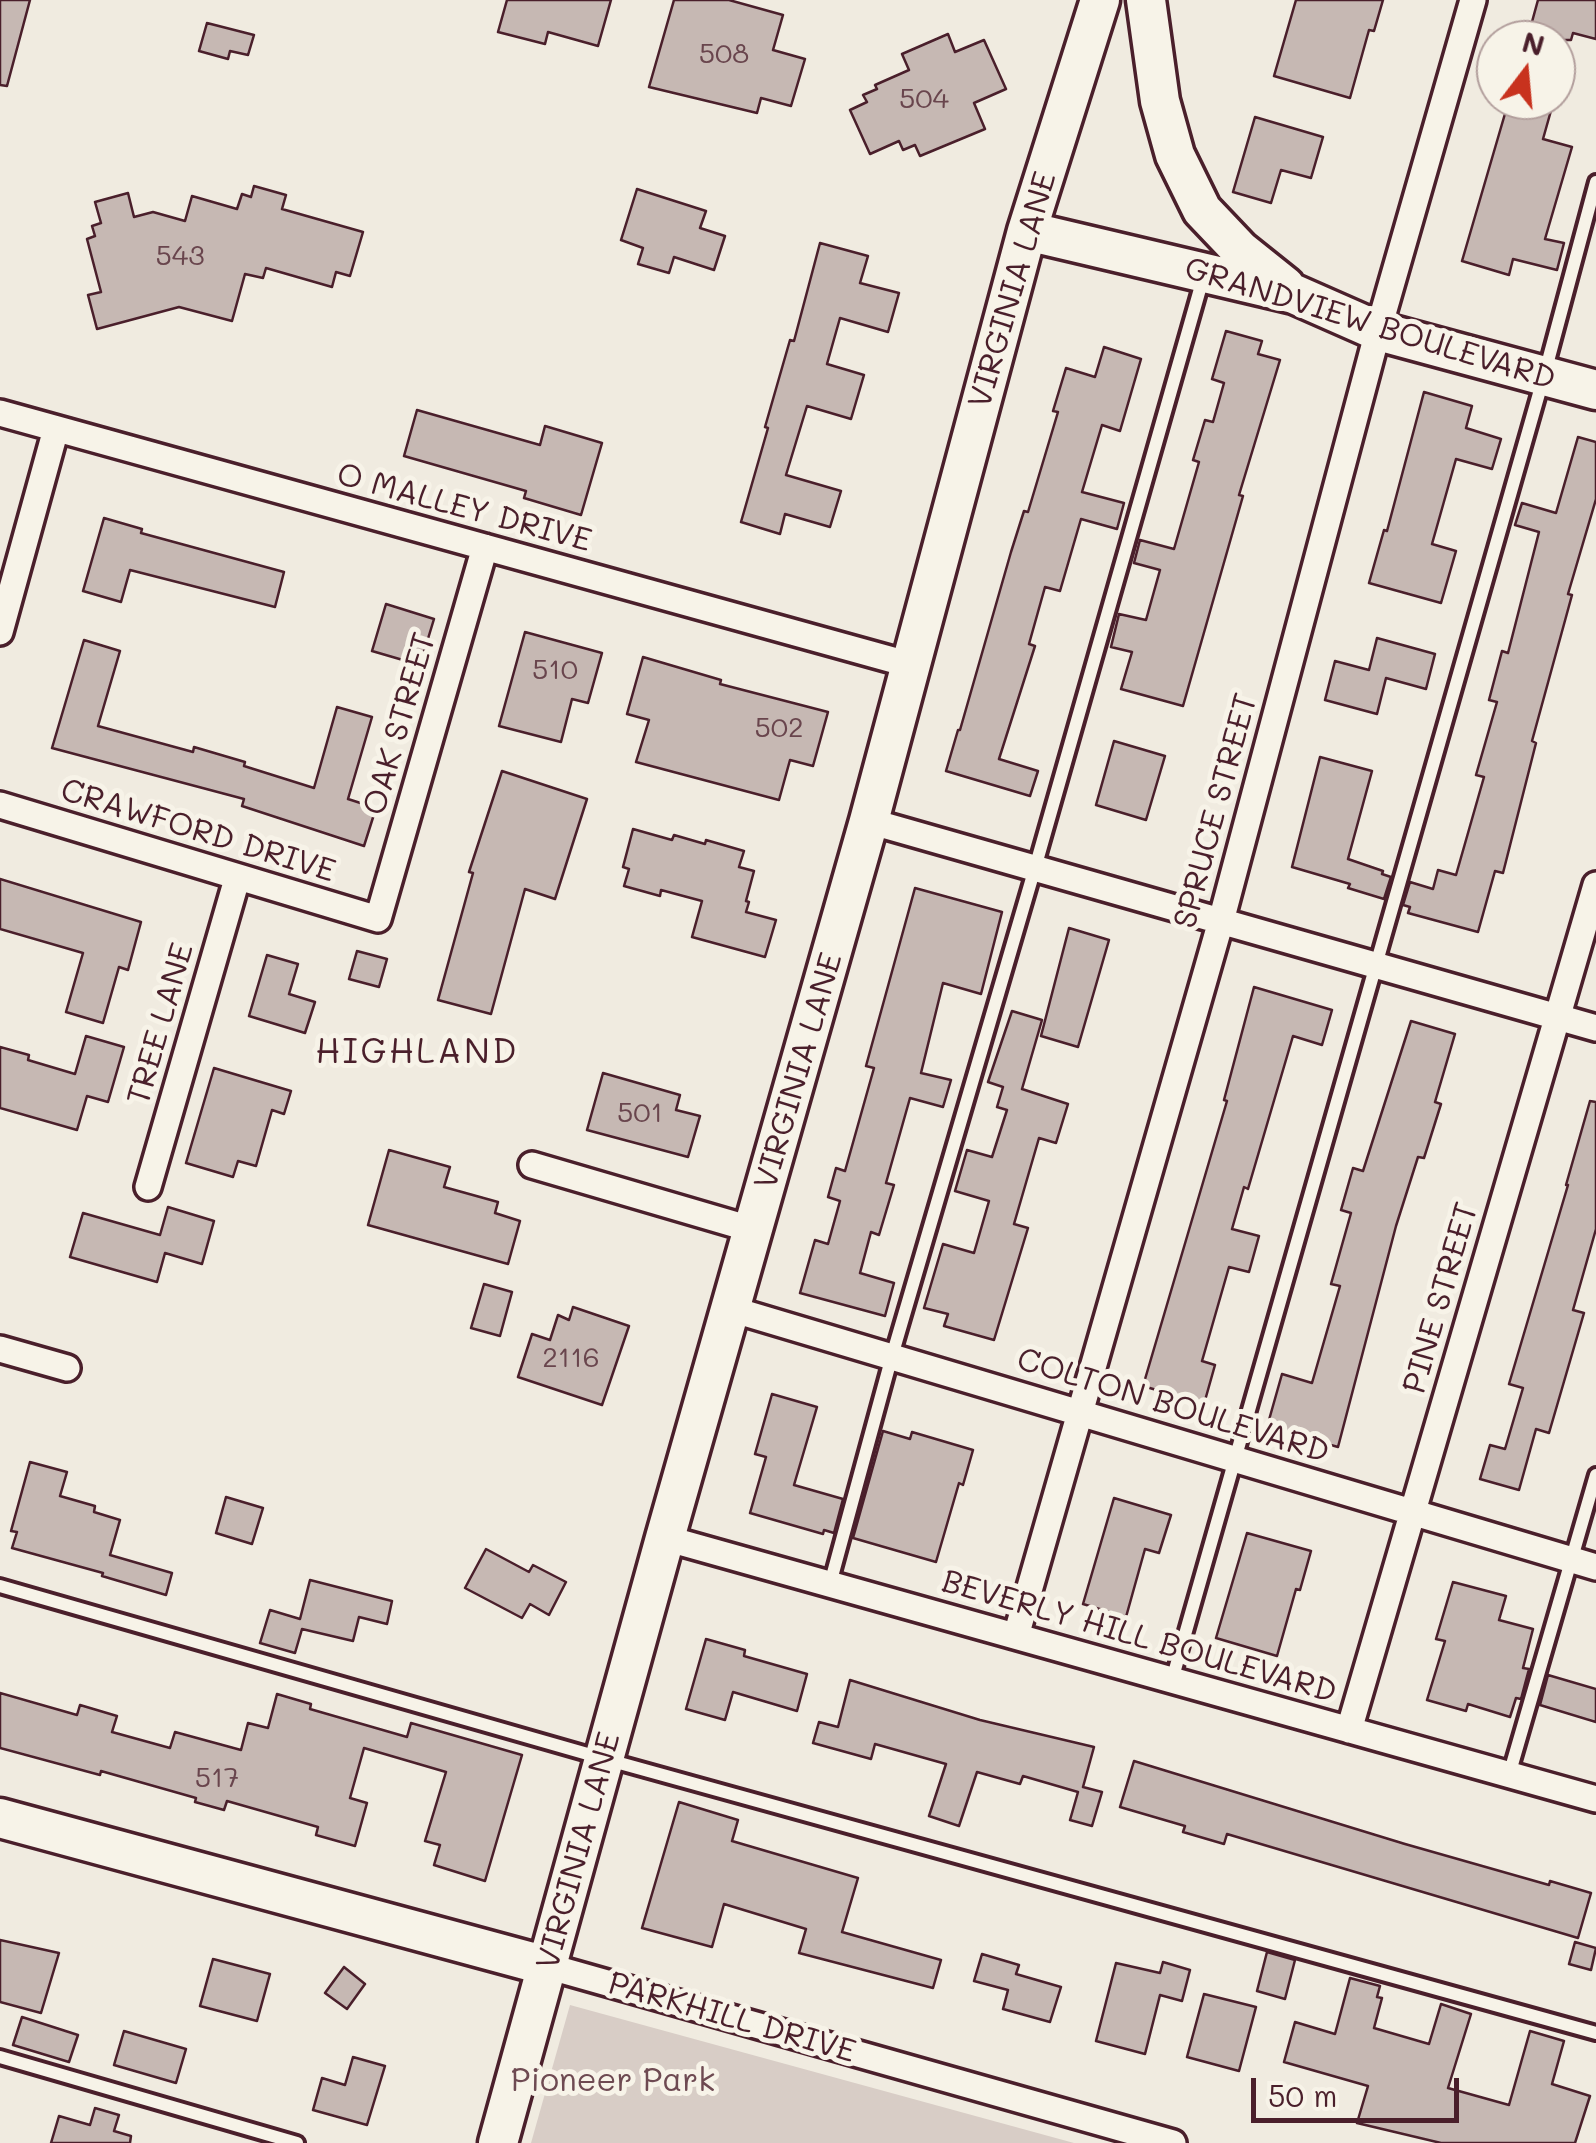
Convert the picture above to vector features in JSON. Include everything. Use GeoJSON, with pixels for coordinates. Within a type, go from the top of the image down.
{"type":"FeatureCollection","features":[{"type":"Feature","properties":{"kind":"street","name":"VIRGINIA LANE"},"geometry":{"type":"LineString","coordinates":[[498,2143],[869,821],[1027,230],[1100,0]]}},
{"type":"Feature","properties":{"kind":"street"},"geometry":{"type":"LineString","coordinates":[[1146,0],[1160,101],[1175,155],[1202,210],[1240,250],[1294,294]]}},
{"type":"Feature","properties":{"kind":"street","name":"SPRUCE STREET"},"geometry":{"type":"LineString","coordinates":[[1016,1636],[1221,921],[1378,330],[1472,0]]}},
{"type":"Feature","properties":{"kind":"street","name":"GRANDVIEW BOULEVARD"},"geometry":{"type":"LineString","coordinates":[[1027,230],[1294,294],[1378,330],[1596,390]]}},
{"type":"Feature","properties":{"kind":"street","name":"O MALLEY DRIVE"},"geometry":{"type":"LineString","coordinates":[[0,413],[911,665]]}},
{"type":"Feature","properties":{"kind":"street"},"geometry":{"type":"LineString","coordinates":[[0,632],[56,428]]}},
{"type":"Feature","properties":{"kind":"street","name":"OAK STREET"},"geometry":{"type":"LineString","coordinates":[[378,919],[485,547]]}},
{"type":"Feature","properties":{"kind":"street","name":"CRAWFORD DRIVE"},"geometry":{"type":"LineString","coordinates":[[0,806],[378,919]]}},
{"type":"Feature","properties":{"kind":"street"},"geometry":{"type":"LineString","coordinates":[[869,821],[1596,1028]]}},
{"type":"Feature","properties":{"kind":"street","name":"TREE LANE"},"geometry":{"type":"LineString","coordinates":[[148,1188],[236,878]]}},
{"type":"Feature","properties":{"kind":"street","name":"PINE STREET"},"geometry":{"type":"LineString","coordinates":[[1349,1730],[1596,885]]}},
{"type":"Feature","properties":{"kind":"street"},"geometry":{"type":"LineString","coordinates":[[532,1166],[754,1230]]}},
{"type":"Feature","properties":{"kind":"street","name":"COLTON BOULEVARD"},"geometry":{"type":"LineString","coordinates":[[730,1308],[1584,1563]]}},
{"type":"Feature","properties":{"kind":"street"},"geometry":{"type":"LineString","coordinates":[[0,1349],[68,1368]]}},
{"type":"Feature","properties":{"kind":"street","name":"BEVERLY HILL BOULEVARD"},"geometry":{"type":"LineString","coordinates":[[665,1538],[1596,1799]]}},
{"type":"Feature","properties":{"kind":"street","name":"PARKHILL DRIVE"},"geometry":{"type":"LineString","coordinates":[[0,1818],[548,1966],[1173,2143]]}},
{"type":"Feature","properties":{"kind":"lane"},"geometry":{"type":"LineString","coordinates":[[1172,1680],[1596,182]]}},
{"type":"Feature","properties":{"kind":"lane"},"geometry":{"type":"LineString","coordinates":[[830,1584],[1204,272]]}},
{"type":"Feature","properties":{"kind":"lane"},"geometry":{"type":"LineString","coordinates":[[1509,1775],[1584,1563],[1596,1475]]}},
{"type":"Feature","properties":{"kind":"lane"},"geometry":{"type":"LineString","coordinates":[[0,1586],[1596,2033]]}},
{"type":"Feature","properties":{"kind":"lane"},"geometry":{"type":"LineString","coordinates":[[0,2057],[297,2143]]}},
{"type":"Feature","properties":{"kind":"green space","name":"Pioneer Park"},"geometry":{"type":"Polygon","coordinates":[[[570,2005],[1074,2143],[531,2143],[570,2005]]]}},
{"type":"Feature","properties":{"kind":"building"},"geometry":{"type":"Polygon","coordinates":[[[0,0],[30,0],[7,86],[0,85],[0,0]]]}},
{"type":"Feature","properties":{"kind":"building"},"geometry":{"type":"Polygon","coordinates":[[[507,0],[611,0],[598,46],[548,32],[545,44],[498,32],[507,0]]]}},
{"type":"Feature","properties":{"kind":"building"},"geometry":{"type":"Polygon","coordinates":[[[674,0],[729,0],[783,15],[773,50],[805,59],[791,106],[761,98],[757,113],[649,87],[674,0]]]}},
{"type":"Feature","properties":{"kind":"building"},"geometry":{"type":"Polygon","coordinates":[[[1296,0],[1383,0],[1374,31],[1369,30],[1350,98],[1274,76],[1296,0]]]}},
{"type":"Feature","properties":{"kind":"building"},"geometry":{"type":"Polygon","coordinates":[[[1538,0],[1596,0],[1596,39],[1576,34],[1576,20],[1532,20],[1538,0]]]}},
{"type":"Feature","properties":{"kind":"building"},"geometry":{"type":"Polygon","coordinates":[[[207,23],[254,35],[248,55],[230,51],[228,59],[199,51],[207,23]]]}},
{"type":"Feature","properties":{"kind":"building"},"geometry":{"type":"Polygon","coordinates":[[[948,34],[955,52],[984,40],[1006,89],[974,103],[985,129],[920,156],[915,145],[903,150],[899,141],[870,154],[850,110],[867,102],[863,95],[877,89],[875,85],[909,70],[902,54],[948,34]]]}},
{"type":"Feature","properties":{"kind":"building"},"geometry":{"type":"Polygon","coordinates":[[[1255,117],[1323,137],[1311,178],[1281,170],[1271,203],[1233,192],[1255,117]]]}},
{"type":"Feature","properties":{"kind":"building"},"geometry":{"type":"Polygon","coordinates":[[[1503,120],[1548,120],[1543,139],[1572,147],[1545,239],[1564,243],[1557,270],[1513,259],[1509,275],[1462,261],[1503,120]]]}},
{"type":"Feature","properties":{"kind":"building"},"geometry":{"type":"Polygon","coordinates":[[[254,186],[286,195],[282,209],[363,232],[350,276],[336,272],[332,287],[266,268],[263,278],[245,274],[232,321],[179,307],[97,329],[88,295],[101,292],[87,239],[95,236],[92,226],[101,223],[95,202],[128,193],[134,217],[153,212],[185,221],[192,196],[237,209],[242,194],[251,197],[254,186]]]}},
{"type":"Feature","properties":{"kind":"building"},"geometry":{"type":"Polygon","coordinates":[[[637,189],[706,211],[700,228],[725,236],[714,270],[674,257],[669,273],[638,264],[643,248],[621,240],[637,189]]]}},
{"type":"Feature","properties":{"kind":"building"},"geometry":{"type":"Polygon","coordinates":[[[820,243],[868,256],[860,283],[899,293],[888,332],[840,318],[827,364],[864,375],[851,419],[807,406],[786,475],[841,491],[830,527],[785,514],[780,534],[741,522],[820,243]]]}},
{"type":"Feature","properties":{"kind":"building"},"geometry":{"type":"Polygon","coordinates":[[[1226,331],[1262,341],[1258,354],[1280,360],[1239,495],[1243,496],[1183,706],[1121,689],[1132,652],[1111,647],[1119,614],[1146,620],[1160,570],[1134,563],[1140,540],[1174,549],[1199,462],[1193,460],[1205,420],[1213,422],[1224,383],[1212,379],[1226,331]]]}},
{"type":"Feature","properties":{"kind":"building"},"geometry":{"type":"Polygon","coordinates":[[[1104,347],[1141,359],[1120,431],[1102,425],[1082,492],[1124,503],[1117,529],[1081,519],[1060,591],[1045,587],[1029,644],[1035,646],[999,759],[1038,771],[1030,796],[946,771],[1011,552],[1024,511],[1028,512],[1058,412],[1053,411],[1066,368],[1095,377],[1104,347]]]}},
{"type":"Feature","properties":{"kind":"building"},"geometry":{"type":"Polygon","coordinates":[[[1424,392],[1472,406],[1466,428],[1501,439],[1492,469],[1456,459],[1432,544],[1456,551],[1441,603],[1369,583],[1424,392]]]}},
{"type":"Feature","properties":{"kind":"building"},"geometry":{"type":"Polygon","coordinates":[[[417,410],[540,445],[545,426],[602,443],[581,515],[524,498],[526,491],[404,456],[417,410]]]}},
{"type":"Feature","properties":{"kind":"building"},"geometry":{"type":"Polygon","coordinates":[[[1578,437],[1596,442],[1596,499],[1568,594],[1572,595],[1532,741],[1536,743],[1503,873],[1495,871],[1478,932],[1408,913],[1410,907],[1403,905],[1410,882],[1433,889],[1438,870],[1456,875],[1484,777],[1476,775],[1497,702],[1489,700],[1502,651],[1508,653],[1539,532],[1515,525],[1522,503],[1556,513],[1578,437]]]}},
{"type":"Feature","properties":{"kind":"building"},"geometry":{"type":"Polygon","coordinates":[[[104,518],[142,529],[141,533],[284,572],[275,607],[130,570],[121,602],[83,591],[104,518]]]}},
{"type":"Feature","properties":{"kind":"building"},"geometry":{"type":"Polygon","coordinates":[[[386,604],[434,619],[420,665],[372,651],[386,604]]]}},
{"type":"Feature","properties":{"kind":"building"},"geometry":{"type":"Polygon","coordinates":[[[525,632],[602,653],[588,703],[572,699],[561,742],[499,726],[525,632]]]}},
{"type":"Feature","properties":{"kind":"building"},"geometry":{"type":"Polygon","coordinates":[[[1377,638],[1435,654],[1426,689],[1386,678],[1377,714],[1325,700],[1335,661],[1369,670],[1377,638]]]}},
{"type":"Feature","properties":{"kind":"building"},"geometry":{"type":"Polygon","coordinates":[[[84,640],[120,651],[98,726],[193,752],[194,747],[314,788],[337,707],[372,717],[348,799],[376,808],[364,846],[242,806],[244,799],[52,748],[84,640]]]}},
{"type":"Feature","properties":{"kind":"building"},"geometry":{"type":"Polygon","coordinates":[[[643,657],[721,680],[720,684],[828,712],[813,766],[790,760],[779,800],[636,762],[649,720],[627,714],[643,657]]]}},
{"type":"Feature","properties":{"kind":"building"},"geometry":{"type":"Polygon","coordinates":[[[1114,741],[1165,756],[1146,820],[1096,805],[1114,741]]]}},
{"type":"Feature","properties":{"kind":"building"},"geometry":{"type":"Polygon","coordinates":[[[1320,757],[1372,771],[1348,859],[1391,877],[1384,899],[1292,867],[1320,757]]]}},
{"type":"Feature","properties":{"kind":"building"},"geometry":{"type":"Polygon","coordinates":[[[502,771],[587,799],[555,899],[525,889],[491,1014],[438,1000],[473,873],[469,872],[502,771]]]}},
{"type":"Feature","properties":{"kind":"building"},"geometry":{"type":"Polygon","coordinates":[[[633,829],[672,840],[674,835],[705,844],[706,840],[744,851],[739,867],[754,871],[746,912],[776,920],[765,957],[692,937],[702,901],[661,890],[660,896],[624,886],[629,869],[623,867],[633,829]]]}},
{"type":"Feature","properties":{"kind":"building"},"geometry":{"type":"Polygon","coordinates":[[[0,879],[141,922],[128,970],[119,967],[103,1023],[66,1012],[83,953],[0,929],[0,879]]]}},
{"type":"Feature","properties":{"kind":"building"},"geometry":{"type":"Polygon","coordinates":[[[915,888],[1002,912],[981,994],[943,983],[921,1073],[951,1080],[943,1107],[910,1098],[886,1183],[894,1185],[879,1235],[871,1232],[860,1273],[894,1283],[885,1316],[800,1293],[815,1240],[828,1244],[840,1201],[828,1197],[836,1168],[845,1171],[874,1068],[866,1066],[915,888]]]}},
{"type":"Feature","properties":{"kind":"building"},"geometry":{"type":"Polygon","coordinates":[[[1069,928],[1109,940],[1078,1047],[1041,1036],[1069,928]]]}},
{"type":"Feature","properties":{"kind":"building"},"geometry":{"type":"Polygon","coordinates":[[[357,951],[387,959],[379,987],[349,979],[357,951]]]}},
{"type":"Feature","properties":{"kind":"building"},"geometry":{"type":"Polygon","coordinates":[[[267,955],[298,964],[289,994],[315,1002],[305,1033],[249,1016],[267,955]]]}},
{"type":"Feature","properties":{"kind":"building"},"geometry":{"type":"Polygon","coordinates":[[[1254,987],[1332,1010],[1322,1045],[1293,1036],[1248,1189],[1244,1187],[1232,1229],[1259,1236],[1249,1272],[1229,1267],[1202,1361],[1215,1365],[1204,1404],[1143,1386],[1227,1101],[1224,1100],[1254,987]]]}},
{"type":"Feature","properties":{"kind":"building"},"geometry":{"type":"Polygon","coordinates":[[[1012,1011],[1042,1020],[1022,1089],[1068,1104],[1056,1143],[1039,1138],[1014,1224],[1028,1228],[994,1340],[944,1326],[948,1314],[924,1308],[943,1244],[974,1253],[989,1201],[955,1191],[967,1150],[992,1157],[1007,1110],[997,1107],[1003,1087],[988,1082],[1012,1011]]]}},
{"type":"Feature","properties":{"kind":"building"},"geometry":{"type":"Polygon","coordinates":[[[1411,1021],[1455,1034],[1435,1102],[1441,1104],[1424,1158],[1418,1157],[1396,1226],[1338,1447],[1267,1427],[1282,1374],[1312,1383],[1340,1286],[1331,1284],[1351,1213],[1341,1210],[1353,1168],[1363,1171],[1411,1021]]]}},
{"type":"Feature","properties":{"kind":"building"},"geometry":{"type":"Polygon","coordinates":[[[86,1036],[124,1047],[108,1102],[87,1096],[77,1130],[0,1108],[0,1047],[75,1074],[86,1036]]]}},
{"type":"Feature","properties":{"kind":"building"},"geometry":{"type":"Polygon","coordinates":[[[214,1068],[291,1091],[284,1114],[272,1110],[256,1166],[238,1161],[233,1177],[186,1163],[214,1068]]]}},
{"type":"Feature","properties":{"kind":"building"},"geometry":{"type":"Polygon","coordinates":[[[603,1073],[680,1095],[676,1110],[700,1116],[688,1157],[587,1130],[603,1073]]]}},
{"type":"Feature","properties":{"kind":"building"},"geometry":{"type":"Polygon","coordinates":[[[1590,1101],[1596,1102],[1596,1229],[1573,1310],[1584,1313],[1549,1433],[1536,1429],[1519,1490],[1480,1479],[1490,1445],[1505,1449],[1523,1388],[1509,1384],[1590,1101]]]}},
{"type":"Feature","properties":{"kind":"building"},"geometry":{"type":"Polygon","coordinates":[[[389,1150],[450,1167],[444,1187],[498,1202],[495,1213],[520,1221],[508,1264],[368,1225],[389,1150]]]}},
{"type":"Feature","properties":{"kind":"building"},"geometry":{"type":"Polygon","coordinates":[[[168,1207],[214,1221],[202,1264],[165,1253],[157,1282],[70,1257],[83,1213],[160,1235],[168,1207]]]}},
{"type":"Feature","properties":{"kind":"building"},"geometry":{"type":"Polygon","coordinates":[[[484,1284],[512,1292],[500,1336],[471,1328],[484,1284]]]}},
{"type":"Feature","properties":{"kind":"building"},"geometry":{"type":"Polygon","coordinates":[[[573,1307],[629,1326],[602,1405],[518,1377],[532,1334],[550,1340],[558,1315],[569,1320],[573,1307]]]}},
{"type":"Feature","properties":{"kind":"building"},"geometry":{"type":"Polygon","coordinates":[[[772,1394],[817,1407],[794,1485],[843,1499],[834,1533],[824,1530],[823,1534],[750,1513],[766,1457],[755,1454],[772,1394]]]}},
{"type":"Feature","properties":{"kind":"building"},"geometry":{"type":"Polygon","coordinates":[[[883,1431],[910,1439],[912,1432],[973,1450],[936,1562],[853,1538],[883,1431]]]}},
{"type":"Feature","properties":{"kind":"building"},"geometry":{"type":"Polygon","coordinates":[[[30,1462],[67,1472],[60,1496],[95,1506],[94,1512],[120,1520],[110,1555],[172,1573],[166,1595],[12,1548],[17,1532],[11,1531],[30,1462]]]}},
{"type":"Feature","properties":{"kind":"building"},"geometry":{"type":"Polygon","coordinates":[[[226,1497],[263,1508],[252,1544],[216,1533],[226,1497]]]}},
{"type":"Feature","properties":{"kind":"building"},"geometry":{"type":"Polygon","coordinates":[[[1114,1498],[1171,1515],[1159,1553],[1145,1549],[1126,1617],[1083,1604],[1114,1498]]]}},
{"type":"Feature","properties":{"kind":"building"},"geometry":{"type":"Polygon","coordinates":[[[1247,1533],[1311,1551],[1277,1656],[1216,1638],[1247,1533]]]}},
{"type":"Feature","properties":{"kind":"building"},"geometry":{"type":"Polygon","coordinates":[[[486,1549],[529,1572],[533,1565],[566,1582],[549,1615],[530,1604],[522,1618],[465,1588],[486,1549]]]}},
{"type":"Feature","properties":{"kind":"building"},"geometry":{"type":"Polygon","coordinates":[[[310,1580],[392,1601],[387,1624],[359,1617],[353,1641],[302,1629],[295,1653],[260,1643],[270,1610],[300,1619],[310,1580]]]}},
{"type":"Feature","properties":{"kind":"building"},"geometry":{"type":"Polygon","coordinates":[[[1453,1582],[1506,1596],[1499,1620],[1533,1629],[1523,1668],[1529,1669],[1521,1699],[1516,1698],[1510,1717],[1468,1704],[1466,1711],[1427,1700],[1445,1641],[1436,1639],[1453,1582]]]}},
{"type":"Feature","properties":{"kind":"building"},"geometry":{"type":"Polygon","coordinates":[[[706,1639],[745,1650],[744,1656],[807,1674],[797,1711],[733,1692],[725,1720],[686,1709],[706,1639]]]}},
{"type":"Feature","properties":{"kind":"building"},"geometry":{"type":"Polygon","coordinates":[[[1548,1675],[1596,1689],[1596,1722],[1540,1705],[1548,1675]]]}},
{"type":"Feature","properties":{"kind":"building"},"geometry":{"type":"Polygon","coordinates":[[[850,1680],[980,1720],[1094,1747],[1083,1787],[1102,1792],[1092,1826],[1070,1820],[1078,1792],[1023,1776],[1020,1784],[977,1772],[959,1826],[929,1816],[946,1764],[875,1744],[871,1759],[813,1743],[819,1722],[838,1727],[850,1680]]]}},
{"type":"Feature","properties":{"kind":"building"},"geometry":{"type":"Polygon","coordinates":[[[0,1693],[77,1715],[80,1705],[117,1716],[112,1732],[170,1748],[175,1732],[241,1750],[248,1723],[268,1728],[277,1694],[311,1704],[310,1709],[407,1737],[411,1723],[522,1755],[485,1881],[434,1865],[440,1845],[425,1841],[446,1772],[364,1748],[350,1798],[367,1803],[355,1846],[316,1835],[318,1827],[227,1801],[224,1810],[101,1771],[100,1775],[0,1748],[0,1693]]]}},
{"type":"Feature","properties":{"kind":"building"},"geometry":{"type":"Polygon","coordinates":[[[1134,1761],[1405,1844],[1591,1893],[1578,1938],[1227,1834],[1224,1844],[1183,1832],[1185,1826],[1120,1807],[1134,1761]]]}},
{"type":"Feature","properties":{"kind":"building"},"geometry":{"type":"Polygon","coordinates":[[[679,1802],[738,1820],[732,1841],[858,1878],[842,1932],[941,1960],[933,1988],[799,1953],[806,1929],[724,1904],[712,1947],[642,1928],[679,1802]]]}},
{"type":"Feature","properties":{"kind":"building"},"geometry":{"type":"Polygon","coordinates":[[[0,1940],[59,1953],[41,2013],[0,2002],[0,1940]]]}},
{"type":"Feature","properties":{"kind":"building"},"geometry":{"type":"Polygon","coordinates":[[[1575,1942],[1596,1948],[1591,1970],[1569,1964],[1575,1942]]]}},
{"type":"Feature","properties":{"kind":"building"},"geometry":{"type":"Polygon","coordinates":[[[1267,1952],[1295,1960],[1285,1999],[1257,1991],[1267,1952]]]}},
{"type":"Feature","properties":{"kind":"building"},"geometry":{"type":"Polygon","coordinates":[[[982,1954],[1019,1965],[1016,1974],[1061,1987],[1050,2022],[1003,2009],[1008,1990],[974,1981],[982,1954]]]}},
{"type":"Feature","properties":{"kind":"building"},"geometry":{"type":"Polygon","coordinates":[[[213,1959],[270,1974],[257,2021],[200,2006],[213,1959]]]}},
{"type":"Feature","properties":{"kind":"building"},"geometry":{"type":"Polygon","coordinates":[[[1163,1962],[1190,1970],[1182,2001],[1160,1995],[1145,2054],[1096,2041],[1116,1963],[1160,1973],[1163,1962]]]}},
{"type":"Feature","properties":{"kind":"building"},"geometry":{"type":"Polygon","coordinates":[[[344,1967],[365,1984],[347,2009],[325,1993],[344,1967]]]}},
{"type":"Feature","properties":{"kind":"building"},"geometry":{"type":"Polygon","coordinates":[[[1350,1978],[1380,1986],[1377,1997],[1382,1998],[1374,2028],[1429,2044],[1441,2004],[1471,2014],[1448,2088],[1509,2105],[1530,2031],[1564,2041],[1552,2084],[1590,2096],[1575,2143],[1441,2143],[1357,2123],[1368,2086],[1284,2062],[1295,2022],[1335,2034],[1350,1978]]]}},
{"type":"Feature","properties":{"kind":"building"},"geometry":{"type":"Polygon","coordinates":[[[1204,1994],[1256,2007],[1239,2071],[1187,2057],[1204,1994]]]}},
{"type":"Feature","properties":{"kind":"building"},"geometry":{"type":"Polygon","coordinates":[[[22,2017],[78,2035],[69,2062],[13,2045],[22,2017]]]}},
{"type":"Feature","properties":{"kind":"building"},"geometry":{"type":"Polygon","coordinates":[[[124,2031],[186,2049],[176,2083],[114,2065],[124,2031]]]}},
{"type":"Feature","properties":{"kind":"building"},"geometry":{"type":"Polygon","coordinates":[[[353,2057],[385,2066],[367,2125],[313,2110],[322,2078],[345,2085],[353,2057]]]}},
{"type":"Feature","properties":{"kind":"building"},"geometry":{"type":"Polygon","coordinates":[[[95,2108],[119,2115],[114,2131],[131,2136],[130,2143],[51,2143],[59,2116],[90,2125],[95,2108]]]}},
{"type":"Feature","properties":{"kind":"district","name":"HIGHLAND"},"geometry":{"type":"Point","coordinates":[417,1052]}}]}
